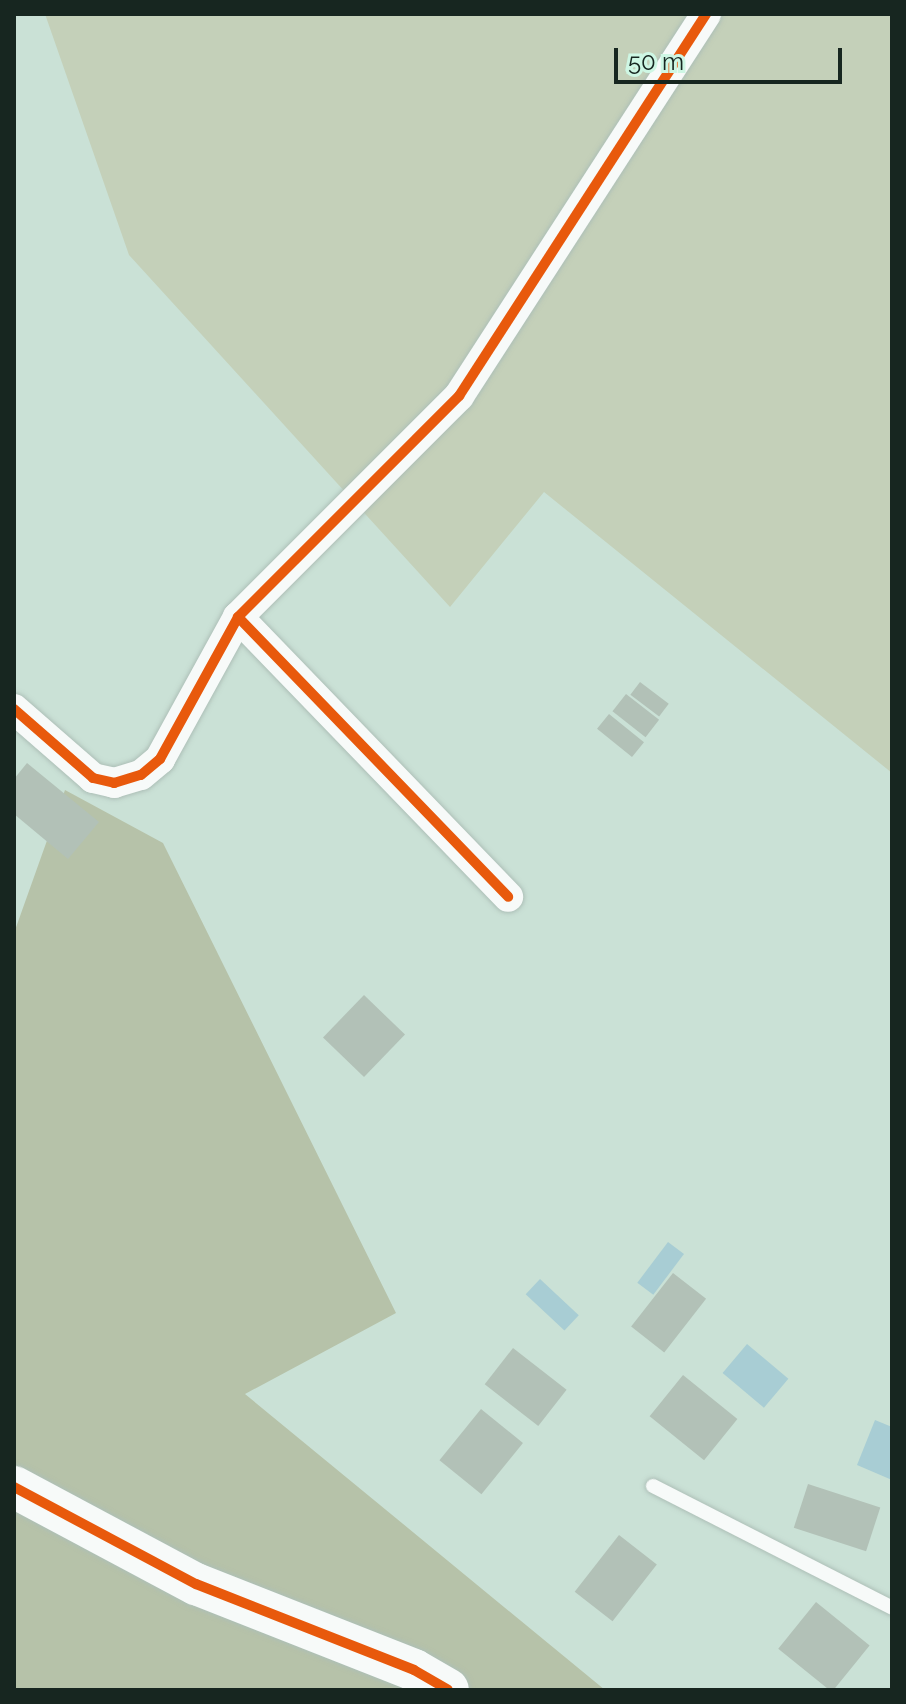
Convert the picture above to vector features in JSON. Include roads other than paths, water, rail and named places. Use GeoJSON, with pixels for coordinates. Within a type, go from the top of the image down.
{"type":"FeatureCollection","features":[{"type":"Feature","properties":{"kind":"street"},"geometry":{"type":"LineString","coordinates":[[14,709],[93,778],[114,783],[141,775],[160,759],[238,617],[459,396],[706,14]]}},
{"type":"Feature","properties":{"kind":"street"},"geometry":{"type":"LineString","coordinates":[[238,617],[508,897]]}},
{"type":"Feature","properties":{"kind":"street"},"geometry":{"type":"LineString","coordinates":[[14,1487],[196,1584],[414,1670],[448,1690]]}},
{"type":"Feature","properties":{"kind":"lane"},"geometry":{"type":"LineString","coordinates":[[653,1486],[892,1608]]}},
{"type":"Feature","properties":{"kind":"water"},"geometry":{"type":"Polygon","coordinates":[[[668,1242],[684,1254],[653,1295],[637,1283],[668,1242]]]}},
{"type":"Feature","properties":{"kind":"water"},"geometry":{"type":"Polygon","coordinates":[[[540,1279],[579,1315],[564,1331],[526,1294],[540,1279]]]}},
{"type":"Feature","properties":{"kind":"water"},"geometry":{"type":"Polygon","coordinates":[[[747,1344],[788,1379],[764,1408],[723,1373],[747,1344]]]}},
{"type":"Feature","properties":{"kind":"water"},"geometry":{"type":"Polygon","coordinates":[[[875,1420],[892,1427],[892,1480],[857,1465],[875,1420]]]}}]}
